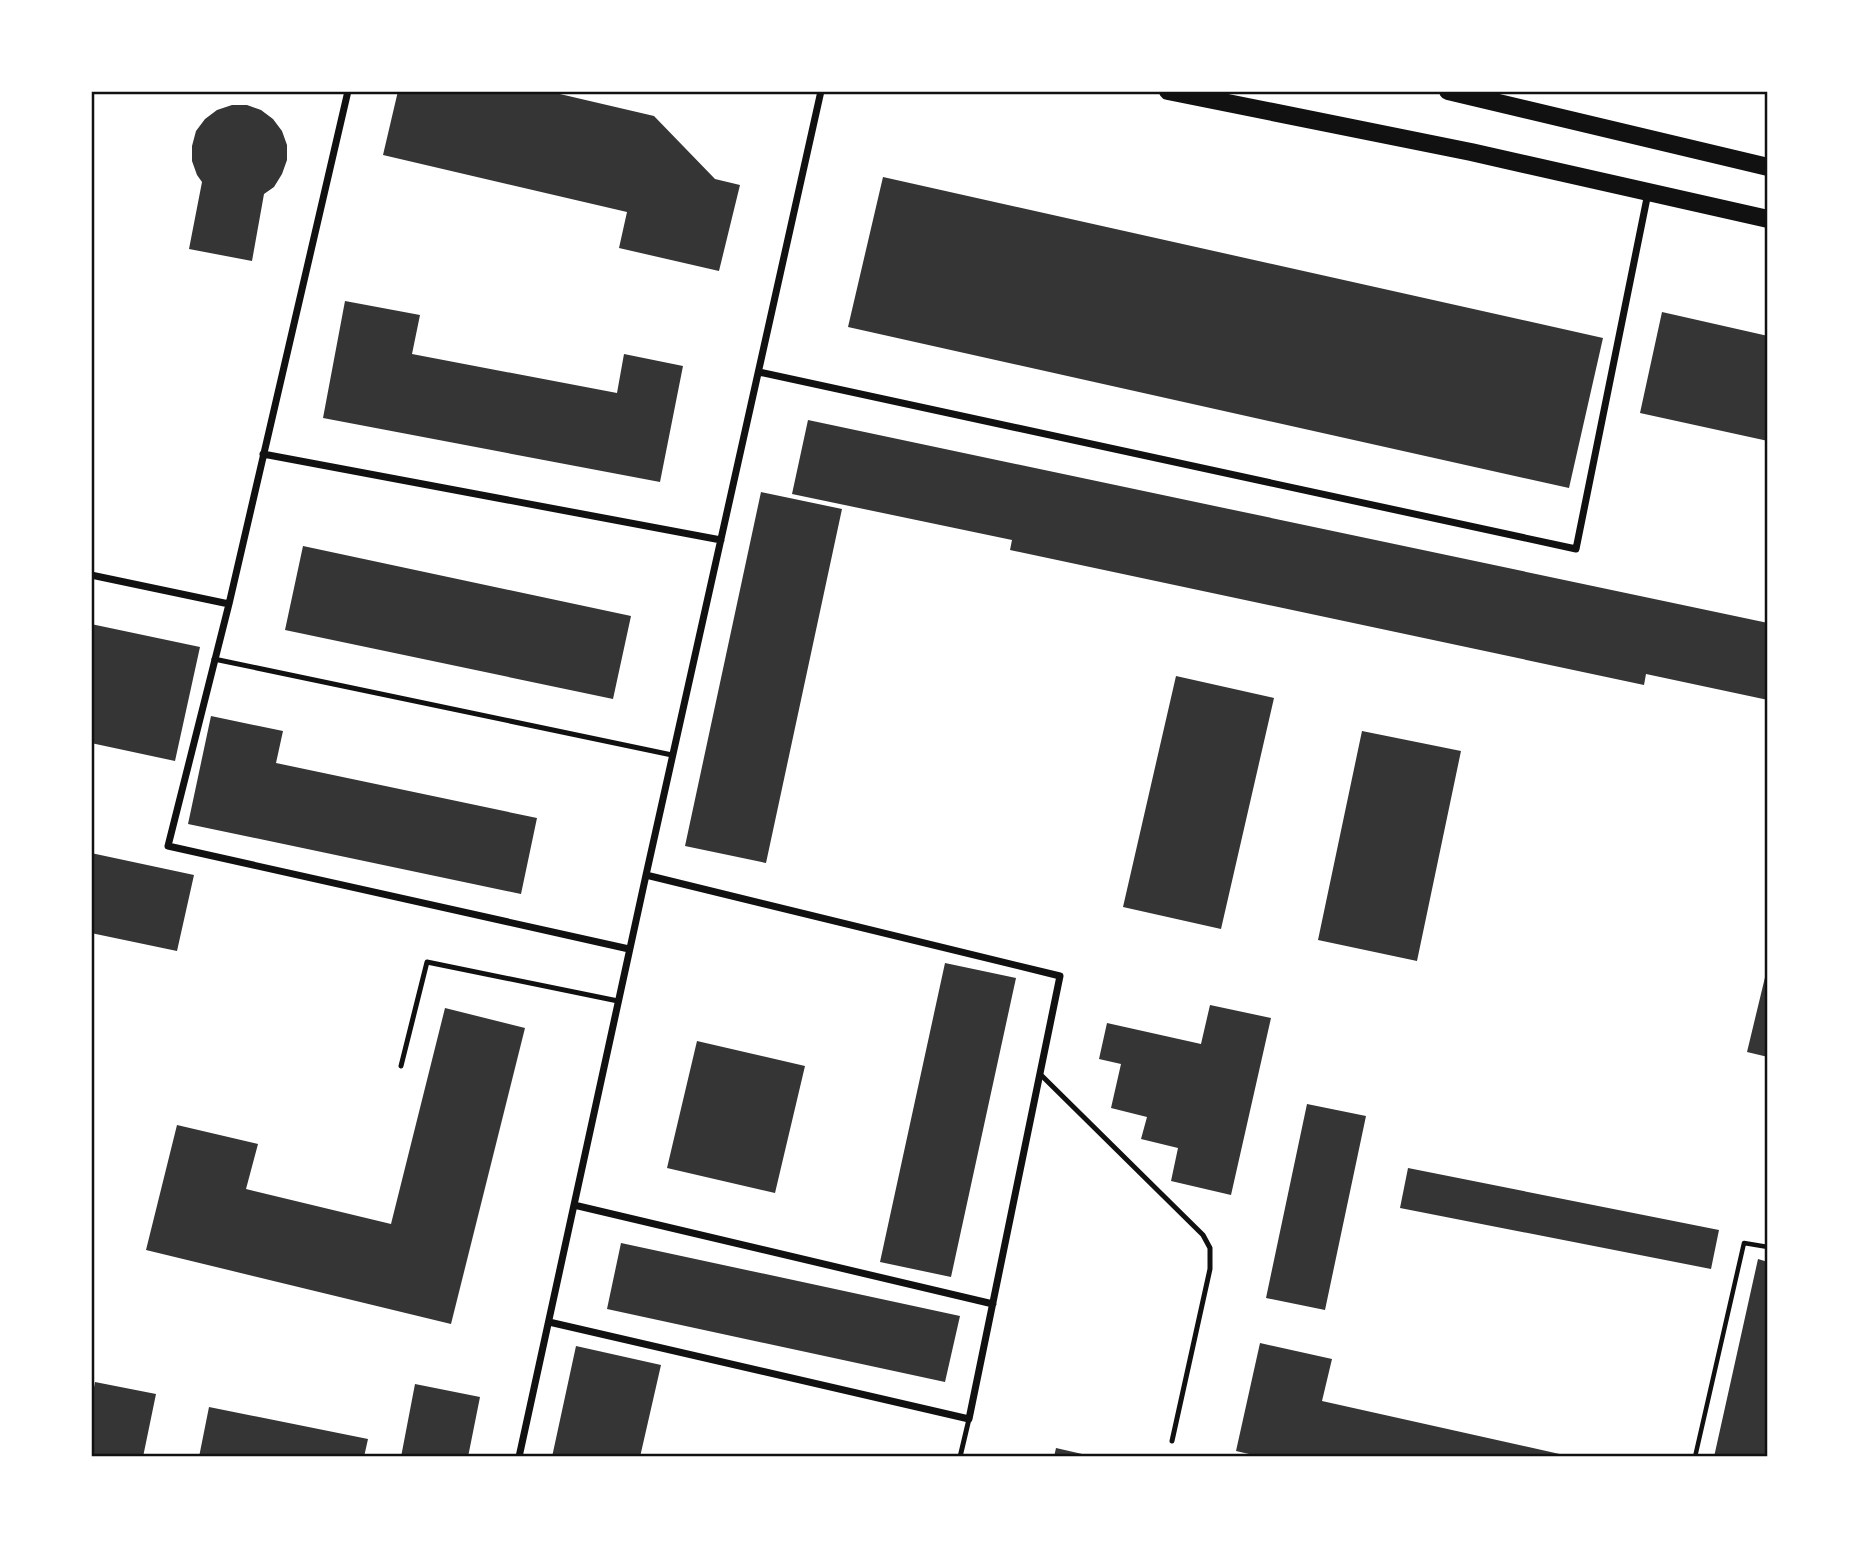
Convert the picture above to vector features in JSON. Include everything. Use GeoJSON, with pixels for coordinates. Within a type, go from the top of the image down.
{"type":"FeatureCollection","features":[{"type":"Feature","properties":{"kind":"main road"},"geometry":{"type":"LineString","coordinates":[[1168,91],[1471,152],[1768,219]]}},
{"type":"Feature","properties":{"kind":"main road"},"geometry":{"type":"LineString","coordinates":[[1448,91],[1473,94],[1768,167]]}},
{"type":"Feature","properties":{"kind":"street"},"geometry":{"type":"LineString","coordinates":[[348,91],[229,604],[168,846],[629,950]]}},
{"type":"Feature","properties":{"kind":"street"},"geometry":{"type":"LineString","coordinates":[[519,1457],[821,91]]}},
{"type":"Feature","properties":{"kind":"street"},"geometry":{"type":"LineString","coordinates":[[759,372],[1576,549],[1648,192]]}},
{"type":"Feature","properties":{"kind":"street"},"geometry":{"type":"LineString","coordinates":[[263,454],[721,540]]}},
{"type":"Feature","properties":{"kind":"street"},"geometry":{"type":"LineString","coordinates":[[91,575],[229,604]]}},
{"type":"Feature","properties":{"kind":"street"},"geometry":{"type":"LineString","coordinates":[[548,1322],[969,1419],[1060,976],[646,875]]}},
{"type":"Feature","properties":{"kind":"street"},"geometry":{"type":"LineString","coordinates":[[574,1205],[993,1304]]}},
{"type":"Feature","properties":{"kind":"lane"},"geometry":{"type":"LineString","coordinates":[[214,659],[673,755]]}},
{"type":"Feature","properties":{"kind":"lane"},"geometry":{"type":"LineString","coordinates":[[401,1066],[427,962],[618,1001]]}},
{"type":"Feature","properties":{"kind":"lane"},"geometry":{"type":"LineString","coordinates":[[1040,1074],[1203,1235],[1210,1248],[1210,1269],[1172,1441]]}},
{"type":"Feature","properties":{"kind":"lane"},"geometry":{"type":"LineString","coordinates":[[960,1457],[969,1419]]}},
{"type":"Feature","properties":{"kind":"path"},"geometry":{"type":"LineString","coordinates":[[1695,1457],[1744,1242],[1768,1247]]}},
{"type":"Feature","properties":{"kind":"building"},"geometry":{"type":"Polygon","coordinates":[[[398,91],[547,91],[654,116],[715,179],[740,185],[719,271],[619,248],[627,212],[383,155],[398,91]]]}},
{"type":"Feature","properties":{"kind":"building"},"geometry":{"type":"Polygon","coordinates":[[[232,105],[247,105],[261,110],[273,119],[282,131],[287,145],[287,160],[282,174],[274,187],[264,194],[252,261],[189,249],[202,182],[192,161],[196,131],[205,119],[217,110],[232,105]]]}},
{"type":"Feature","properties":{"kind":"building"},"geometry":{"type":"Polygon","coordinates":[[[883,177],[1603,338],[1569,488],[848,327],[883,177]]]}},
{"type":"Feature","properties":{"kind":"building"},"geometry":{"type":"Polygon","coordinates":[[[345,301],[420,315],[412,354],[617,393],[624,354],[683,366],[660,482],[323,418],[345,301]]]}},
{"type":"Feature","properties":{"kind":"building"},"geometry":{"type":"Polygon","coordinates":[[[1662,312],[1768,336],[1768,441],[1640,413],[1662,312]]]}},
{"type":"Feature","properties":{"kind":"building"},"geometry":{"type":"Polygon","coordinates":[[[808,420],[1768,623],[1768,700],[1646,674],[1644,685],[1010,550],[1012,540],[792,494],[808,420]]]}},
{"type":"Feature","properties":{"kind":"building"},"geometry":{"type":"Polygon","coordinates":[[[761,492],[842,509],[766,863],[685,846],[761,492]]]}},
{"type":"Feature","properties":{"kind":"building"},"geometry":{"type":"Polygon","coordinates":[[[303,546],[631,616],[613,699],[285,630],[303,546]]]}},
{"type":"Feature","properties":{"kind":"building"},"geometry":{"type":"Polygon","coordinates":[[[91,624],[200,647],[175,761],[91,743],[91,624]]]}},
{"type":"Feature","properties":{"kind":"building"},"geometry":{"type":"Polygon","coordinates":[[[1176,676],[1274,698],[1221,929],[1123,907],[1176,676]]]}},
{"type":"Feature","properties":{"kind":"building"},"geometry":{"type":"Polygon","coordinates":[[[211,716],[283,731],[276,763],[537,818],[521,894],[188,824],[211,716]]]}},
{"type":"Feature","properties":{"kind":"building"},"geometry":{"type":"Polygon","coordinates":[[[1362,731],[1461,751],[1417,961],[1318,940],[1362,731]]]}},
{"type":"Feature","properties":{"kind":"building"},"geometry":{"type":"Polygon","coordinates":[[[91,853],[194,875],[177,951],[91,933],[91,853]]]}},
{"type":"Feature","properties":{"kind":"building"},"geometry":{"type":"Polygon","coordinates":[[[945,963],[1016,978],[951,1277],[880,1262],[945,963]]]}},
{"type":"Feature","properties":{"kind":"building"},"geometry":{"type":"Polygon","coordinates":[[[1768,969],[1768,1057],[1747,1052],[1768,969]]]}},
{"type":"Feature","properties":{"kind":"building"},"geometry":{"type":"Polygon","coordinates":[[[1210,1005],[1271,1018],[1231,1195],[1171,1181],[1178,1148],[1141,1139],[1147,1117],[1111,1108],[1121,1064],[1099,1059],[1107,1023],[1201,1044],[1210,1005]]]}},
{"type":"Feature","properties":{"kind":"building"},"geometry":{"type":"Polygon","coordinates":[[[445,1008],[525,1028],[451,1324],[146,1250],[177,1125],[258,1144],[246,1189],[391,1224],[445,1008]]]}},
{"type":"Feature","properties":{"kind":"building"},"geometry":{"type":"Polygon","coordinates":[[[697,1041],[805,1066],[775,1193],[667,1168],[697,1041]]]}},
{"type":"Feature","properties":{"kind":"building"},"geometry":{"type":"Polygon","coordinates":[[[1307,1104],[1366,1116],[1325,1310],[1266,1298],[1307,1104]]]}},
{"type":"Feature","properties":{"kind":"building"},"geometry":{"type":"Polygon","coordinates":[[[1408,1168],[1719,1230],[1711,1269],[1400,1208],[1408,1168]]]}},
{"type":"Feature","properties":{"kind":"building"},"geometry":{"type":"Polygon","coordinates":[[[621,1243],[960,1316],[945,1382],[607,1309],[621,1243]]]}},
{"type":"Feature","properties":{"kind":"building"},"geometry":{"type":"Polygon","coordinates":[[[1758,1259],[1768,1262],[1768,1457],[1714,1457],[1758,1259]]]}},
{"type":"Feature","properties":{"kind":"building"},"geometry":{"type":"Polygon","coordinates":[[[1260,1343],[1332,1359],[1322,1401],[1573,1457],[1262,1457],[1236,1451],[1260,1343]]]}},
{"type":"Feature","properties":{"kind":"building"},"geometry":{"type":"Polygon","coordinates":[[[576,1346],[661,1365],[640,1457],[552,1457],[576,1346]]]}},
{"type":"Feature","properties":{"kind":"building"},"geometry":{"type":"Polygon","coordinates":[[[95,1382],[156,1394],[143,1457],[91,1457],[91,1404],[95,1382]]]}},
{"type":"Feature","properties":{"kind":"building"},"geometry":{"type":"Polygon","coordinates":[[[415,1384],[480,1397],[468,1457],[401,1457],[415,1384]]]}},
{"type":"Feature","properties":{"kind":"building"},"geometry":{"type":"Polygon","coordinates":[[[209,1407],[368,1439],[364,1457],[199,1457],[209,1407]]]}},
{"type":"Feature","properties":{"kind":"building"},"geometry":{"type":"Polygon","coordinates":[[[1056,1448],[1091,1456],[1054,1457],[1056,1448]]]}}]}
